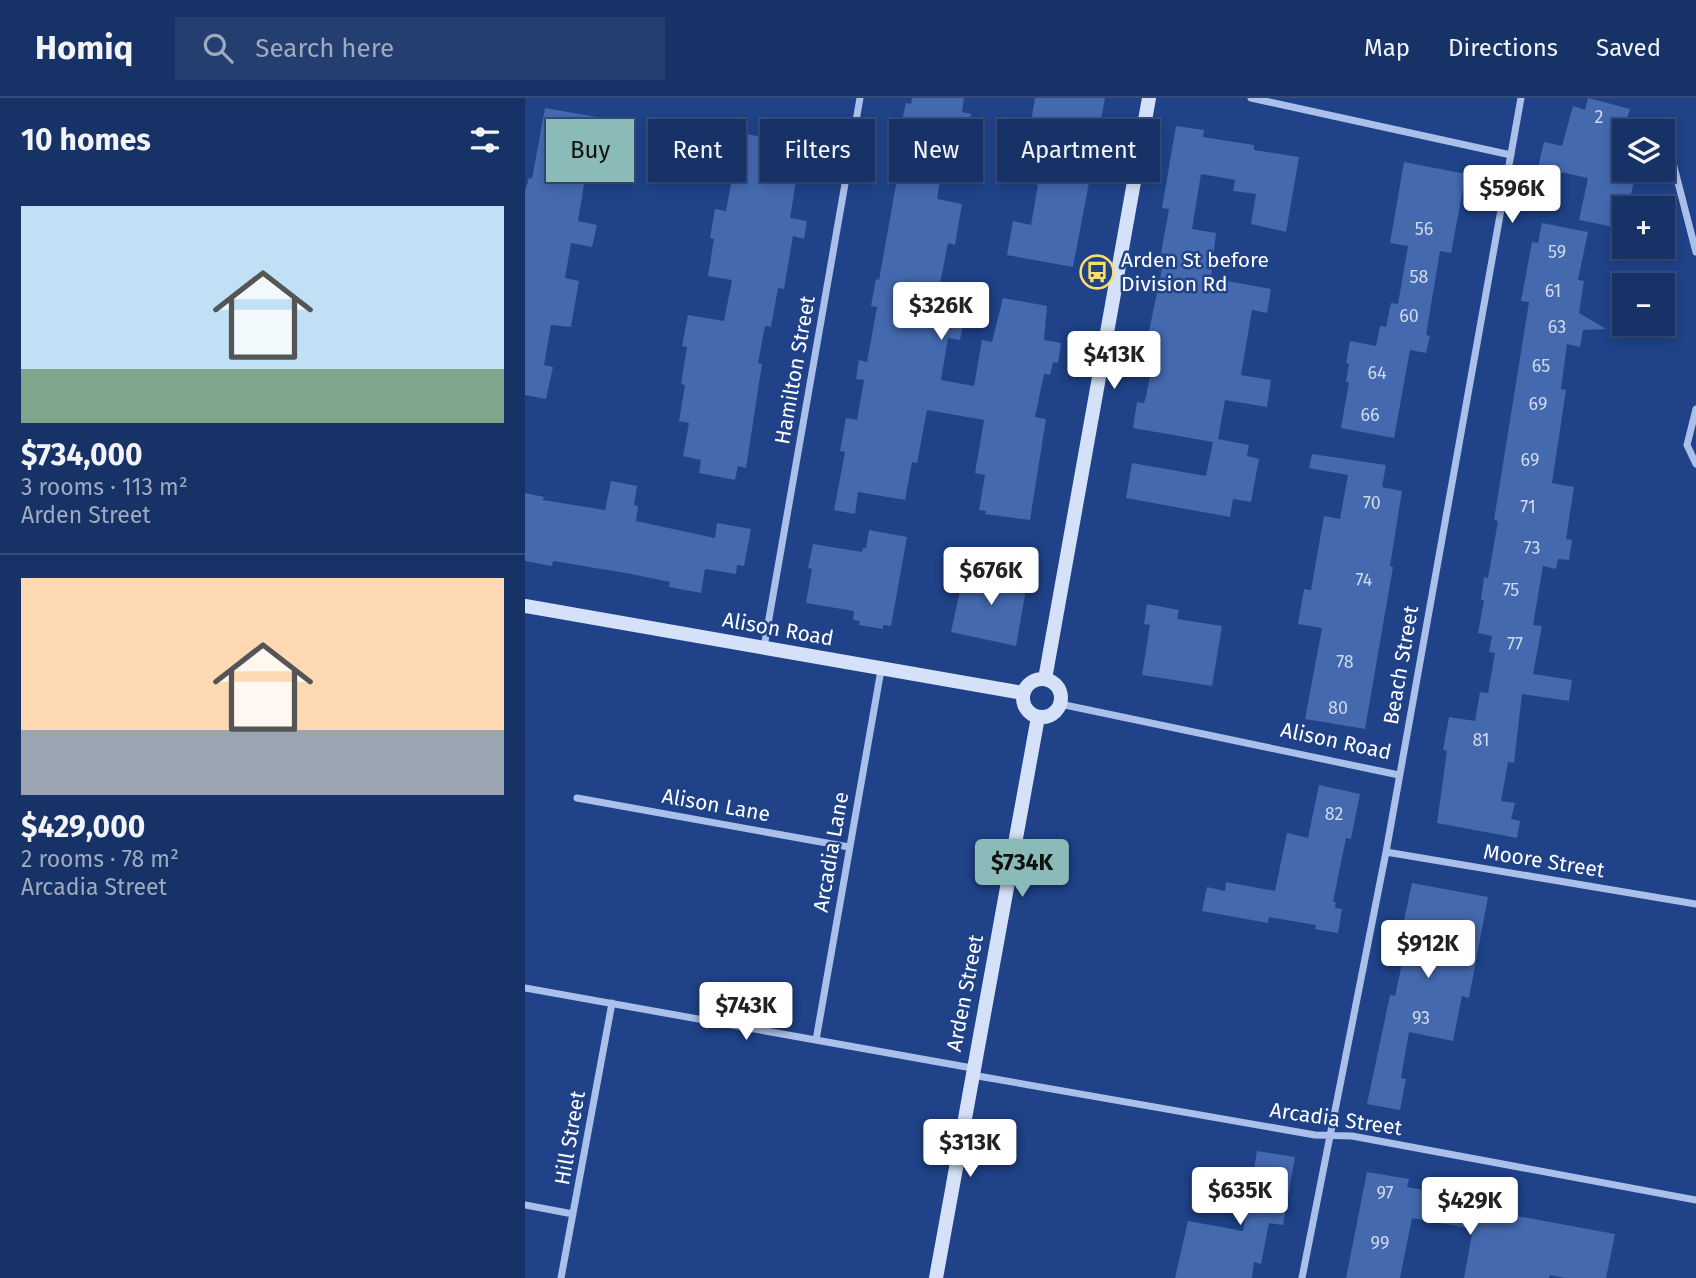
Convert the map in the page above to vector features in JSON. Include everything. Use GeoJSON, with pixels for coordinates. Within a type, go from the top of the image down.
{"type":"FeatureCollection","features":[{"type":"Feature","properties":{"kind":"main road"},"geometry":{"type":"LineString","coordinates":[[1045,679],[1149,98]]}},
{"type":"Feature","properties":{"kind":"main road","name":"Alison Road"},"geometry":{"type":"LineString","coordinates":[[525,606],[1023,693]]}},
{"type":"Feature","properties":{"kind":"main road"},"geometry":{"type":"LineString","coordinates":[[1045,679],[1051,681],[1060,691],[1060,704],[1054,713],[1038,717],[1026,708],[1023,693],[1034,680],[1045,679]]}},
{"type":"Feature","properties":{"kind":"main road","name":"Arden Street"},"geometry":{"type":"LineString","coordinates":[[936,1278],[1038,717]]}},
{"type":"Feature","properties":{"kind":"street","name":"Hamilton Street"},"geometry":{"type":"LineString","coordinates":[[764,648],[860,98]]}},
{"type":"Feature","properties":{"kind":"street"},"geometry":{"type":"LineString","coordinates":[[1251,98],[1511,155]]}},
{"type":"Feature","properties":{"kind":"street","name":"Beach Street"},"geometry":{"type":"LineString","coordinates":[[1302,1278],[1386,852],[1521,98]]}},
{"type":"Feature","properties":{"kind":"street"},"geometry":{"type":"LineString","coordinates":[[1675,171],[1696,253]]}},
{"type":"Feature","properties":{"kind":"street"},"geometry":{"type":"LineString","coordinates":[[1696,409],[1687,445],[1696,464]]}},
{"type":"Feature","properties":{"kind":"street","name":"Arcadia Lane"},"geometry":{"type":"LineString","coordinates":[[816,1040],[881,670]]}},
{"type":"Feature","properties":{"kind":"street","name":"Alison Road"},"geometry":{"type":"LineString","coordinates":[[1060,704],[1399,775]]}},
{"type":"Feature","properties":{"kind":"street","name":"Alison Lane"},"geometry":{"type":"LineString","coordinates":[[577,798],[849,847]]}},
{"type":"Feature","properties":{"kind":"street","name":"Moore Street"},"geometry":{"type":"LineString","coordinates":[[1386,852],[1696,904]]}},
{"type":"Feature","properties":{"kind":"street","name":"Arcadia Street"},"geometry":{"type":"LineString","coordinates":[[525,988],[816,1040],[972,1072],[1315,1135],[1332,1135],[1696,1200]]}},
{"type":"Feature","properties":{"kind":"street","name":"Hill Street"},"geometry":{"type":"LineString","coordinates":[[561,1278],[612,1003]]}},
{"type":"Feature","properties":{"kind":"street"},"geometry":{"type":"LineString","coordinates":[[525,1205],[573,1214]]}},
{"type":"Feature","properties":{"kind":"building"},"geometry":{"type":"Polygon","coordinates":[[[912,98],[964,98],[962,112],[971,114],[970,119],[902,119],[906,103],[911,104],[912,98]]]}},
{"type":"Feature","properties":{"kind":"building"},"geometry":{"type":"Polygon","coordinates":[[[1035,98],[1105,98],[1101,119],[1031,119],[1035,98]]]}},
{"type":"Feature","properties":{"kind":"building"},"geometry":{"type":"Polygon","coordinates":[[[1588,98],[1630,109],[1627,119],[1612,119],[1612,182],[1634,182],[1631,194],[1640,196],[1612,196],[1612,227],[1579,220],[1588,178],[1538,167],[1544,142],[1562,146],[1573,106],[1585,110],[1588,98]]]}},
{"type":"Feature","properties":{"kind":"building"},"geometry":{"type":"Polygon","coordinates":[[[545,108],[608,119],[546,119],[546,182],[584,182],[578,221],[597,225],[592,247],[571,243],[565,278],[579,281],[571,327],[551,325],[544,365],[553,367],[546,399],[525,395],[525,191],[529,178],[532,179],[545,108]]]}},
{"type":"Feature","properties":{"kind":"building"},"geometry":{"type":"Polygon","coordinates":[[[1176,126],[1204,130],[1203,137],[1254,145],[1254,150],[1299,157],[1286,232],[1251,224],[1256,194],[1233,191],[1235,180],[1201,174],[1192,229],[1216,233],[1211,278],[1271,289],[1267,313],[1252,310],[1241,375],[1271,380],[1267,407],[1225,400],[1218,439],[1249,445],[1247,456],[1259,459],[1251,502],[1233,499],[1230,517],[1126,498],[1132,463],[1206,476],[1213,442],[1133,428],[1137,402],[1144,403],[1146,397],[1157,338],[1148,336],[1165,254],[1161,253],[1169,209],[1162,208],[1176,126]]]}},
{"type":"Feature","properties":{"kind":"building"},"geometry":{"type":"Polygon","coordinates":[[[746,134],[760,137],[760,182],[796,182],[790,218],[807,221],[804,239],[793,236],[784,289],[778,288],[771,327],[765,326],[746,468],[738,466],[735,480],[699,473],[701,460],[683,456],[689,423],[679,421],[687,347],[682,346],[688,315],[724,321],[732,280],[708,276],[714,239],[710,238],[715,209],[726,211],[731,182],[746,182],[746,134]]]}},
{"type":"Feature","properties":{"kind":"building"},"geometry":{"type":"Polygon","coordinates":[[[1404,162],[1466,174],[1451,253],[1440,251],[1426,335],[1430,336],[1426,353],[1410,350],[1394,438],[1341,428],[1349,382],[1346,382],[1349,364],[1346,363],[1350,341],[1376,346],[1380,326],[1386,327],[1391,303],[1398,304],[1408,246],[1390,243],[1404,162]]]}},
{"type":"Feature","properties":{"kind":"building"},"geometry":{"type":"Polygon","coordinates":[[[896,182],[940,182],[937,199],[962,204],[955,245],[948,243],[937,299],[946,301],[943,321],[963,325],[960,340],[948,338],[941,380],[974,386],[982,340],[992,342],[1003,298],[1047,306],[1044,340],[1061,343],[1058,363],[1053,362],[1050,375],[1044,374],[1035,417],[1046,419],[1030,520],[985,514],[986,511],[979,510],[985,475],[975,473],[984,420],[927,410],[917,463],[912,462],[905,500],[858,492],[855,514],[834,510],[845,452],[840,451],[846,418],[857,420],[864,380],[856,379],[859,360],[867,362],[877,307],[871,306],[876,279],[879,280],[896,182]]]}},
{"type":"Feature","properties":{"kind":"building"},"geometry":{"type":"Polygon","coordinates":[[[1025,182],[1089,182],[1073,267],[1007,255],[1013,221],[1031,225],[1038,185],[1025,182]]]}},
{"type":"Feature","properties":{"kind":"building"},"geometry":{"type":"Polygon","coordinates":[[[1542,223],[1588,232],[1578,280],[1584,281],[1579,313],[1606,329],[1583,330],[1580,347],[1567,344],[1561,389],[1566,390],[1552,483],[1574,487],[1566,539],[1572,540],[1569,560],[1558,559],[1556,569],[1543,566],[1533,625],[1542,626],[1533,674],[1572,680],[1569,701],[1522,694],[1514,763],[1508,762],[1501,801],[1515,803],[1511,819],[1520,821],[1517,838],[1437,823],[1447,751],[1443,750],[1449,717],[1475,721],[1480,692],[1488,693],[1495,653],[1489,652],[1492,636],[1478,633],[1484,600],[1481,600],[1484,577],[1488,578],[1498,521],[1494,520],[1529,302],[1521,301],[1532,242],[1538,243],[1542,223]]]}},
{"type":"Feature","properties":{"kind":"building"},"geometry":{"type":"Polygon","coordinates":[[[1312,454],[1386,465],[1382,487],[1402,491],[1390,566],[1393,567],[1365,729],[1305,719],[1322,628],[1298,624],[1304,589],[1311,590],[1324,516],[1340,519],[1348,475],[1309,468],[1312,454]]]}},
{"type":"Feature","properties":{"kind":"building"},"geometry":{"type":"Polygon","coordinates":[[[611,481],[637,486],[634,505],[638,506],[636,521],[715,538],[717,523],[751,529],[744,566],[737,565],[736,574],[705,569],[701,593],[669,587],[670,582],[631,574],[553,561],[552,566],[525,561],[525,493],[544,497],[543,500],[605,510],[611,481]]]}},
{"type":"Feature","properties":{"kind":"building"},"geometry":{"type":"Polygon","coordinates":[[[869,530],[907,537],[891,626],[883,625],[883,629],[859,625],[860,621],[853,620],[854,611],[806,603],[812,569],[808,568],[813,544],[862,552],[863,548],[866,548],[869,530]]]}},
{"type":"Feature","properties":{"kind":"building"},"geometry":{"type":"Polygon","coordinates":[[[1000,568],[1026,573],[1023,589],[1026,589],[1016,646],[951,632],[964,572],[998,578],[1000,568]]]}},
{"type":"Feature","properties":{"kind":"building"},"geometry":{"type":"Polygon","coordinates":[[[1147,604],[1179,610],[1177,619],[1222,626],[1212,686],[1142,675],[1150,625],[1144,624],[1147,604]]]}},
{"type":"Feature","properties":{"kind":"building"},"geometry":{"type":"Polygon","coordinates":[[[1319,785],[1360,794],[1351,839],[1346,838],[1333,902],[1336,902],[1335,908],[1342,909],[1338,933],[1315,929],[1316,925],[1269,917],[1268,923],[1202,911],[1207,887],[1225,891],[1226,882],[1275,891],[1287,833],[1308,838],[1319,785]]]}},
{"type":"Feature","properties":{"kind":"building"},"geometry":{"type":"Polygon","coordinates":[[[1412,883],[1488,897],[1469,998],[1462,996],[1453,1041],[1409,1032],[1401,1078],[1406,1079],[1400,1110],[1367,1104],[1390,995],[1395,996],[1403,959],[1396,958],[1412,883]]]}},
{"type":"Feature","properties":{"kind":"building"},"geometry":{"type":"Polygon","coordinates":[[[1257,1151],[1295,1157],[1283,1225],[1269,1223],[1261,1264],[1254,1262],[1252,1278],[1175,1278],[1188,1221],[1243,1231],[1257,1151]]]}},
{"type":"Feature","properties":{"kind":"building"},"geometry":{"type":"Polygon","coordinates":[[[1367,1172],[1409,1179],[1407,1187],[1475,1198],[1473,1208],[1615,1234],[1606,1278],[1565,1278],[1550,1275],[1549,1278],[1464,1278],[1473,1229],[1412,1218],[1400,1278],[1346,1278],[1367,1172]]]}},
{"type":"Feature","properties":{"kind":"place","name":"Arden St before Division Rd"},"geometry":{"type":"Point","coordinates":[1097,272]}}]}
